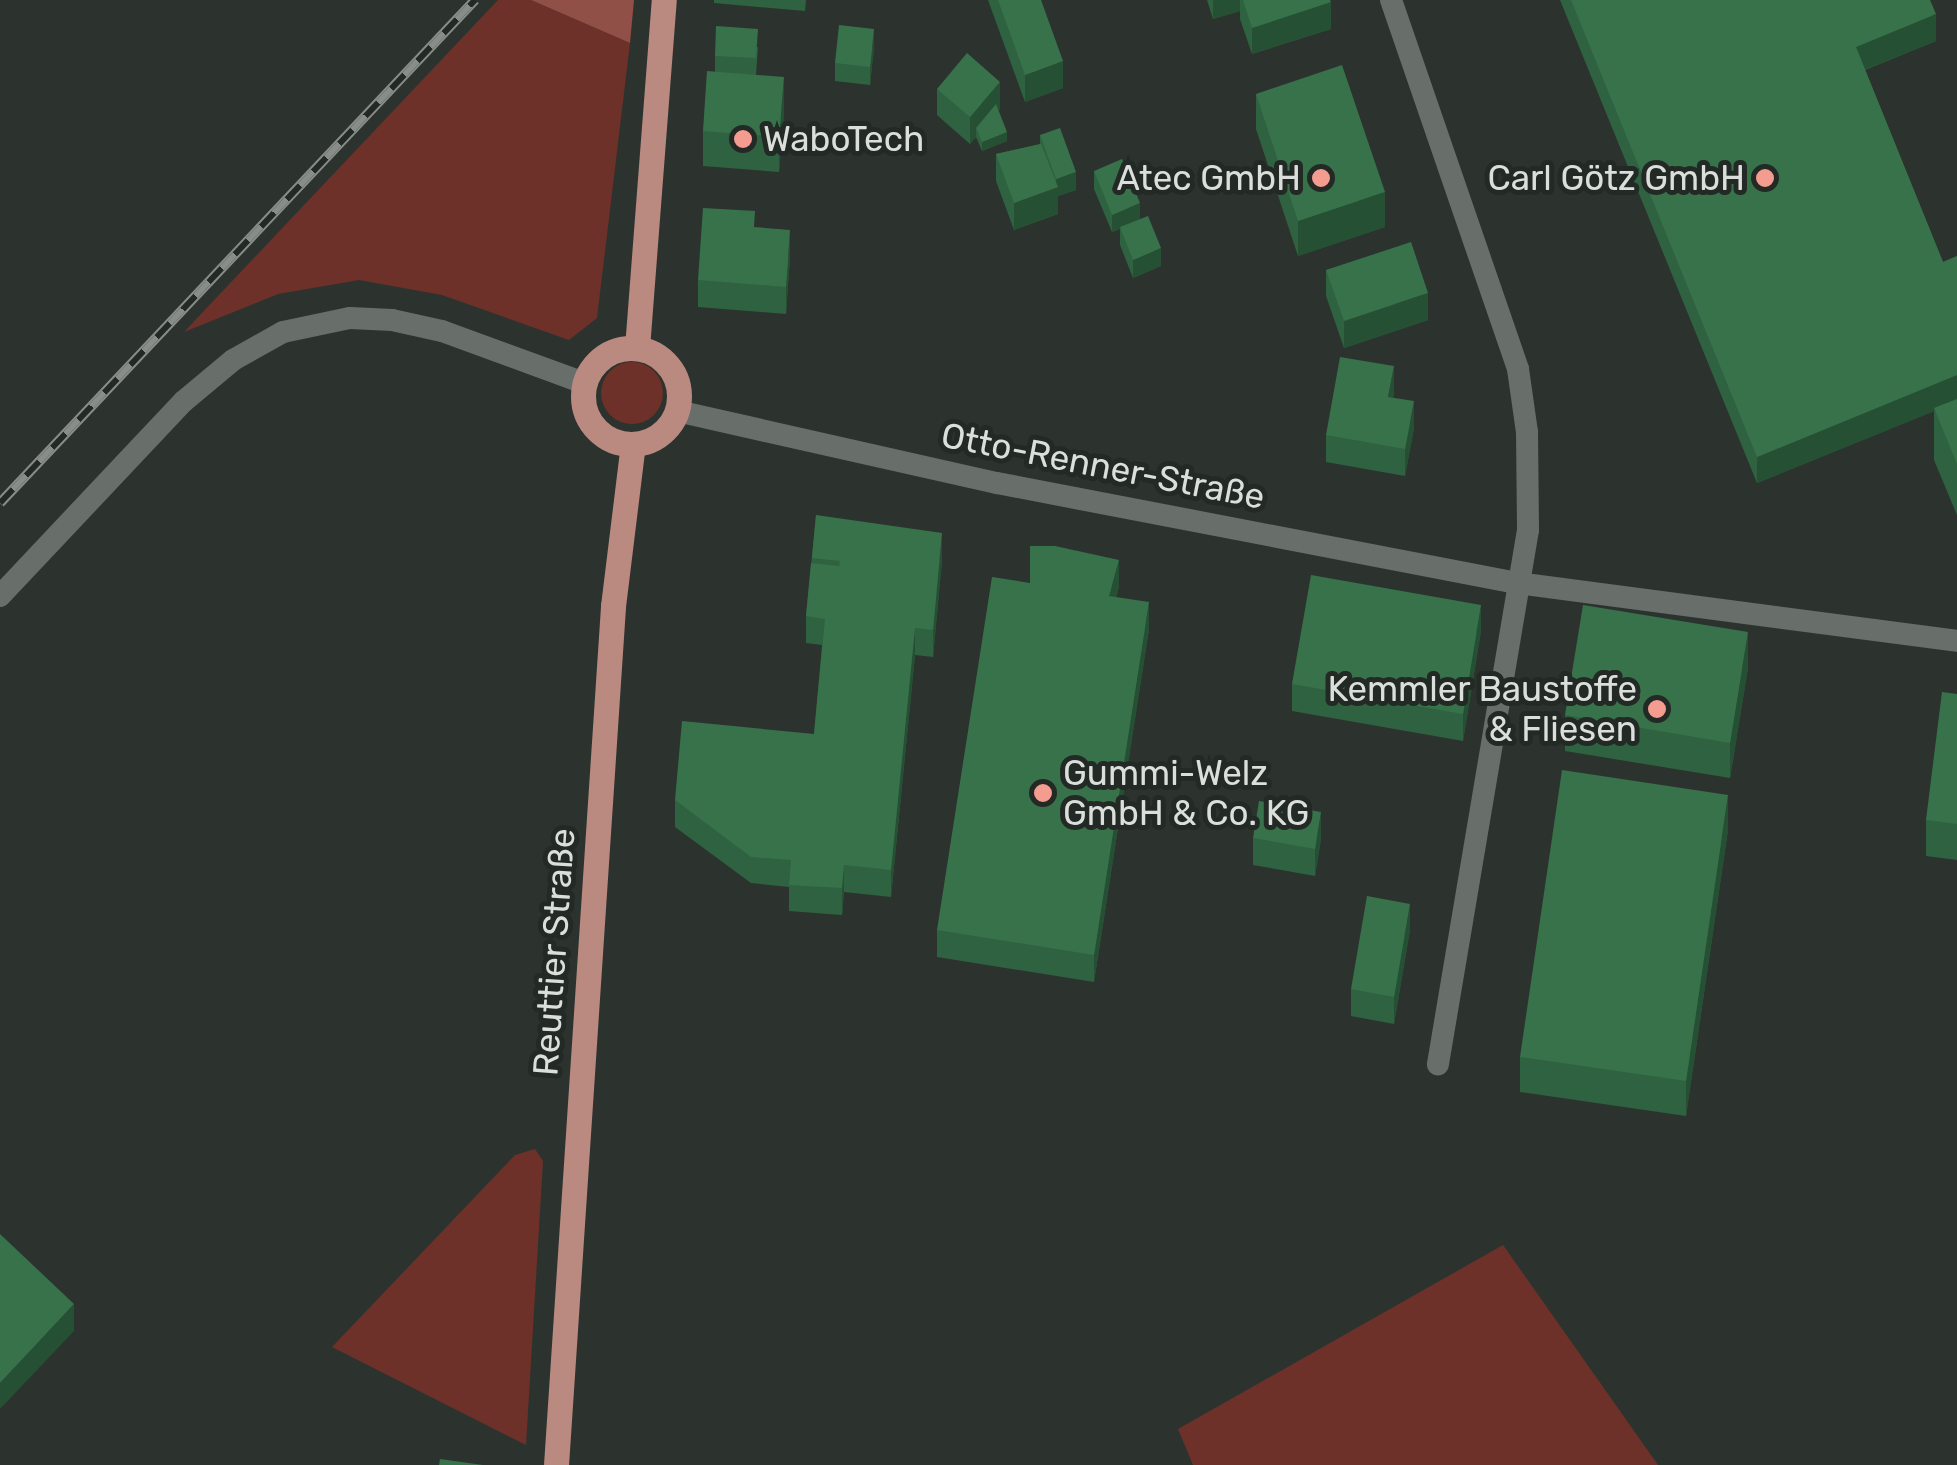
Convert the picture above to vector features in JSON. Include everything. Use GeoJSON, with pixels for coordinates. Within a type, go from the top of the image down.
{"type":"FeatureCollection","features":[{"type":"Feature","properties":{"kind":"main road"},"geometry":{"type":"LineString","coordinates":[[637,348],[664,0]]}},
{"type":"Feature","properties":{"kind":"main road"},"geometry":{"type":"LineString","coordinates":[[637,348],[659,357],[675,375],[677,411],[660,434],[633,444],[608,438],[590,420],[584,383],[608,353],[637,348]]}},
{"type":"Feature","properties":{"kind":"main road","name":"Reuttier Straße"},"geometry":{"type":"LineString","coordinates":[[556,1465],[610,644],[633,444]]}},
{"type":"Feature","properties":{"kind":"street"},"geometry":{"type":"LineString","coordinates":[[1391,0],[1518,370],[1528,432],[1528,530],[1438,1064]]}},
{"type":"Feature","properties":{"kind":"street"},"geometry":{"type":"LineString","coordinates":[[0,596],[184,402],[233,360],[283,332],[350,318],[392,320],[442,330],[584,383]]}},
{"type":"Feature","properties":{"kind":"street","name":"Otto-Renner-Straße"},"geometry":{"type":"LineString","coordinates":[[677,411],[997,483],[1517,583],[1957,641]]}},
{"type":"Feature","properties":{"kind":"shaded area"},"geometry":{"type":"Polygon","coordinates":[[[498,0],[531,0],[630,43],[597,318],[569,340],[442,295],[359,280],[278,294],[184,332],[498,0]]]}},
{"type":"Feature","properties":{"kind":"shaded area"},"geometry":{"type":"Polygon","coordinates":[[[531,0],[634,0],[630,43],[531,0]]]}},
{"type":"Feature","properties":{"kind":"shaded area"},"geometry":{"type":"Polygon","coordinates":[[[632,362],[654,371],[663,393],[654,415],[632,424],[610,415],[601,393],[610,371],[632,362]]]}},
{"type":"Feature","properties":{"kind":"shaded area"},"geometry":{"type":"Polygon","coordinates":[[[535,1149],[543,1161],[526,1445],[332,1347],[515,1155],[535,1149]]]}},
{"type":"Feature","properties":{"kind":"shaded area"},"geometry":{"type":"Polygon","coordinates":[[[1503,1245],[1658,1465],[1193,1465],[1178,1429],[1503,1245]]]}},
{"type":"Feature","properties":{"kind":"building"},"geometry":{"type":"Polygon","coordinates":[[[998,0],[1041,0],[1063,61],[1025,75],[998,0]]]}},
{"type":"Feature","properties":{"kind":"building"},"geometry":{"type":"Polygon","coordinates":[[[1243,0],[1330,0],[1331,2],[1252,28],[1243,0]]]}},
{"type":"Feature","properties":{"kind":"building","name":"Carl Götz GmbH"},"geometry":{"type":"Polygon","coordinates":[[[1571,0],[1930,0],[1936,14],[1856,47],[1943,262],[1957,256],[1957,375],[1757,457],[1571,0]]]}},
{"type":"Feature","properties":{"kind":"building"},"geometry":{"type":"Polygon","coordinates":[[[839,25],[874,29],[870,67],[835,63],[839,25]]]}},
{"type":"Feature","properties":{"kind":"building"},"geometry":{"type":"Polygon","coordinates":[[[716,26],[758,29],[756,58],[715,56],[716,26]]]}},
{"type":"Feature","properties":{"kind":"building"},"geometry":{"type":"Polygon","coordinates":[[[967,53],[1000,82],[970,117],[937,89],[967,53]]]}},
{"type":"Feature","properties":{"kind":"building","name":"Atec GmbH"},"geometry":{"type":"Polygon","coordinates":[[[1342,65],[1385,192],[1298,221],[1256,94],[1342,65]]]}},
{"type":"Feature","properties":{"kind":"building"},"geometry":{"type":"Polygon","coordinates":[[[707,71],[784,77],[779,137],[703,131],[707,71]]]}},
{"type":"Feature","properties":{"kind":"building"},"geometry":{"type":"Polygon","coordinates":[[[996,104],[1007,132],[982,142],[976,128],[996,104]]]}},
{"type":"Feature","properties":{"kind":"building"},"geometry":{"type":"Polygon","coordinates":[[[1060,128],[1076,172],[1056,179],[1040,135],[1060,128]]]}},
{"type":"Feature","properties":{"kind":"building"},"geometry":{"type":"Polygon","coordinates":[[[1041,144],[1058,187],[1014,203],[996,154],[1041,144]]]}},
{"type":"Feature","properties":{"kind":"building"},"geometry":{"type":"Polygon","coordinates":[[[1122,159],[1140,203],[1112,215],[1094,171],[1122,159]]]}},
{"type":"Feature","properties":{"kind":"building"},"geometry":{"type":"Polygon","coordinates":[[[703,208],[755,211],[754,227],[790,230],[786,287],[698,280],[703,208]]]}},
{"type":"Feature","properties":{"kind":"building"},"geometry":{"type":"Polygon","coordinates":[[[1148,216],[1161,248],[1133,260],[1120,227],[1148,216]]]}},
{"type":"Feature","properties":{"kind":"building"},"geometry":{"type":"Polygon","coordinates":[[[1411,242],[1428,293],[1344,321],[1326,270],[1411,242]]]}},
{"type":"Feature","properties":{"kind":"building"},"geometry":{"type":"Polygon","coordinates":[[[1340,357],[1394,366],[1388,397],[1414,401],[1405,449],[1326,435],[1340,357]]]}},
{"type":"Feature","properties":{"kind":"building"},"geometry":{"type":"Polygon","coordinates":[[[1957,399],[1957,464],[1934,408],[1957,399]]]}},
{"type":"Feature","properties":{"kind":"building"},"geometry":{"type":"Polygon","coordinates":[[[816,515],[942,533],[933,630],[915,628],[891,870],[844,865],[842,888],[789,885],[791,860],[751,857],[675,800],[682,721],[814,734],[825,619],[806,616],[811,563],[839,566],[840,561],[812,558],[816,515]]]}},
{"type":"Feature","properties":{"kind":"building","name":"Gummi-Welz GmbH & Co. KG"},"geometry":{"type":"Polygon","coordinates":[[[1030,546],[1055,546],[1119,560],[1109,596],[1149,602],[1094,955],[937,930],[992,577],[1030,583],[1030,546]]]}},
{"type":"Feature","properties":{"kind":"building"},"geometry":{"type":"Polygon","coordinates":[[[1311,575],[1481,605],[1463,714],[1292,684],[1311,575]]]}},
{"type":"Feature","properties":{"kind":"building","name":"Kemmler Baustoffe & Fliesen"},"geometry":{"type":"Polygon","coordinates":[[[1583,605],[1748,632],[1730,743],[1565,715],[1583,605]]]}},
{"type":"Feature","properties":{"kind":"building"},"geometry":{"type":"Polygon","coordinates":[[[1942,692],[1957,694],[1957,824],[1926,820],[1942,692]]]}},
{"type":"Feature","properties":{"kind":"building"},"geometry":{"type":"Polygon","coordinates":[[[1562,770],[1728,795],[1686,1081],[1520,1057],[1562,770]]]}},
{"type":"Feature","properties":{"kind":"building"},"geometry":{"type":"Polygon","coordinates":[[[1259,801],[1321,812],[1315,849],[1253,838],[1259,801]]]}},
{"type":"Feature","properties":{"kind":"building"},"geometry":{"type":"Polygon","coordinates":[[[1367,896],[1410,904],[1394,997],[1351,989],[1367,896]]]}},
{"type":"Feature","properties":{"kind":"building"},"geometry":{"type":"Polygon","coordinates":[[[0,1234],[74,1304],[0,1383],[0,1234]]]}},
{"type":"Feature","properties":{"kind":"building"},"geometry":{"type":"Polygon","coordinates":[[[440,1459],[483,1465],[439,1465],[440,1459]]]}},
{"type":"Feature","properties":{"kind":"railway"},"geometry":{"type":"LineString","coordinates":[[0,503],[475,0]]}},
{"type":"Feature","properties":{"kind":"place","name":"WaboTech"},"geometry":{"type":"Point","coordinates":[743,139]}},
{"type":"Feature","properties":{"kind":"place","name":"Atec GmbH"},"geometry":{"type":"Point","coordinates":[1321,178]}},
{"type":"Feature","properties":{"kind":"place","name":"Carl Götz GmbH"},"geometry":{"type":"Point","coordinates":[1765,178]}},
{"type":"Feature","properties":{"kind":"place","name":"Kemmler Baustoffe & Fliesen"},"geometry":{"type":"Point","coordinates":[1657,709]}},
{"type":"Feature","properties":{"kind":"place","name":"Gummi-Welz GmbH & Co. KG"},"geometry":{"type":"Point","coordinates":[1043,793]}}]}
